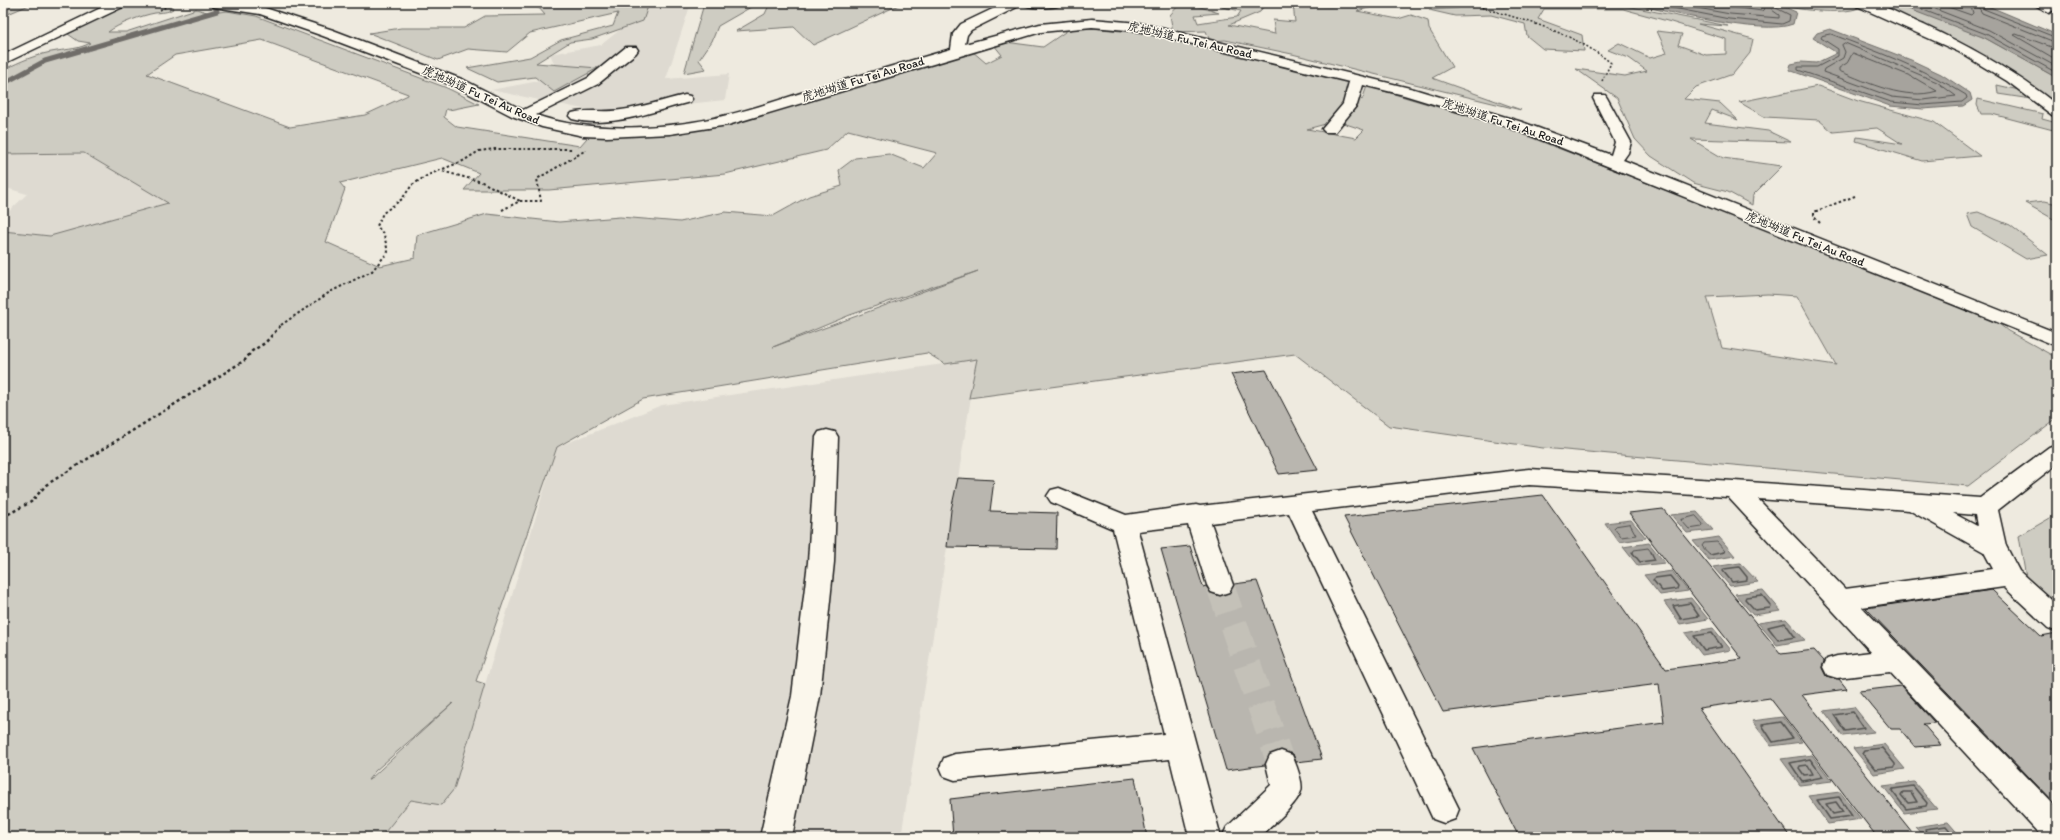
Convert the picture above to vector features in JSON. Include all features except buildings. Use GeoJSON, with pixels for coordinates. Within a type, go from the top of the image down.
{"type":"FeatureCollection","features":[{"type":"Feature","properties":{"kind":"street"},"geometry":{"type":"LineString","coordinates":[[3,60],[121,3]]}},
{"type":"Feature","properties":{"kind":"street","name":"虎地坳道 Fu Tei Au Road"},"geometry":{"type":"LineString","coordinates":[[214,3],[262,11],[328,33],[459,83],[524,115],[547,124],[607,132],[670,129],[728,120],[957,51],[1040,28],[1107,23],[1139,27],[1357,79],[1486,115],[1561,141],[2057,340]]}},
{"type":"Feature","properties":{"kind":"street"},"geometry":{"type":"LineString","coordinates":[[957,51],[960,34],[966,27],[1015,3]]}},
{"type":"Feature","properties":{"kind":"street"},"geometry":{"type":"LineString","coordinates":[[1030,3],[1056,3]]}},
{"type":"Feature","properties":{"kind":"street"},"geometry":{"type":"LineString","coordinates":[[1861,3],[1966,49],[2038,96],[2057,112]]}},
{"type":"Feature","properties":{"kind":"street"},"geometry":{"type":"LineString","coordinates":[[524,115],[593,82],[631,50]]}},
{"type":"Feature","properties":{"kind":"street"},"geometry":{"type":"LineString","coordinates":[[1330,129],[1350,105],[1357,79]]}},
{"type":"Feature","properties":{"kind":"street"},"geometry":{"type":"LineString","coordinates":[[1600,98],[1623,142],[1620,153],[1614,162]]}},
{"type":"Feature","properties":{"kind":"street"},"geometry":{"type":"LineString","coordinates":[[524,115],[540,113],[597,117],[621,115],[685,99]]}},
{"type":"Feature","properties":{"kind":"street"},"geometry":{"type":"LineString","coordinates":[[776,837],[806,696],[822,562],[827,437]]}},
{"type":"Feature","properties":{"kind":"street"},"geometry":{"type":"LineString","coordinates":[[1059,496],[1124,524],[1196,514],[1529,477],[1734,489],[1985,507],[2057,452]]}},
{"type":"Feature","properties":{"kind":"street"},"geometry":{"type":"LineString","coordinates":[[1734,489],[2057,830]]}},
{"type":"Feature","properties":{"kind":"street"},"geometry":{"type":"LineString","coordinates":[[1912,502],[1994,546]]}},
{"type":"Feature","properties":{"kind":"street"},"geometry":{"type":"LineString","coordinates":[[1296,504],[1444,809]]}},
{"type":"Feature","properties":{"kind":"street"},"geometry":{"type":"LineString","coordinates":[[1985,507],[1994,546],[2009,577],[2057,621]]}},
{"type":"Feature","properties":{"kind":"street"},"geometry":{"type":"LineString","coordinates":[[1196,514],[1220,585]]}},
{"type":"Feature","properties":{"kind":"street"},"geometry":{"type":"LineString","coordinates":[[1124,524],[1204,837]]}},
{"type":"Feature","properties":{"kind":"street"},"geometry":{"type":"LineString","coordinates":[[1839,600],[2009,577]]}},
{"type":"Feature","properties":{"kind":"street"},"geometry":{"type":"LineString","coordinates":[[1837,667],[1896,660]]}},
{"type":"Feature","properties":{"kind":"street"},"geometry":{"type":"LineString","coordinates":[[955,767],[1181,745]]}},
{"type":"Feature","properties":{"kind":"street"},"geometry":{"type":"LineString","coordinates":[[1238,837],[1287,789],[1281,764]]}},
{"type":"Feature","properties":{"kind":"path"},"geometry":{"type":"LineString","coordinates":[[160,10],[174,3],[170,3]]}},
{"type":"Feature","properties":{"kind":"path"},"geometry":{"type":"LineString","coordinates":[[1476,3],[1482,7],[1575,39],[1598,51],[1611,63],[1597,89],[1600,98]]}},
{"type":"Feature","properties":{"kind":"path"},"geometry":{"type":"LineString","coordinates":[[437,170],[482,182],[520,201],[540,201],[537,179],[586,150],[607,132]]}},
{"type":"Feature","properties":{"kind":"path"},"geometry":{"type":"LineString","coordinates":[[3,517],[31,502],[46,485],[245,360],[252,351],[266,343],[285,321],[330,292],[372,271],[388,252],[384,235],[377,226],[379,217],[389,206],[402,198],[404,192],[437,170],[461,162],[482,150],[528,150],[550,148],[586,150]]}},
{"type":"Feature","properties":{"kind":"path"},"geometry":{"type":"LineString","coordinates":[[1822,224],[1814,216],[1814,212],[1855,196]]}},
{"type":"Feature","properties":{"kind":"path"},"geometry":{"type":"LineString","coordinates":[[502,210],[520,201]]}},
{"type":"Feature","properties":{"kind":"shaded area"},"geometry":{"type":"Polygon","coordinates":[[[3,3],[34,3],[3,16],[3,3]]]}},
{"type":"Feature","properties":{"kind":"shaded area"},"geometry":{"type":"Polygon","coordinates":[[[128,3],[170,3],[173,9],[166,12],[150,14],[137,18],[108,32],[126,32],[196,9],[211,13],[227,11],[256,16],[447,88],[479,104],[449,110],[446,109],[444,117],[457,127],[580,146],[593,131],[730,123],[965,45],[986,63],[1002,55],[990,40],[1043,47],[1068,30],[1091,28],[1142,33],[1348,80],[1351,90],[1362,100],[1367,86],[1499,125],[1990,317],[2008,331],[2057,358],[2057,418],[1968,486],[1543,448],[1389,426],[1295,354],[969,398],[977,359],[945,364],[927,353],[643,399],[557,447],[476,681],[485,684],[454,789],[441,805],[411,800],[381,837],[3,837],[3,231],[50,236],[168,203],[84,153],[3,154],[3,70],[36,56],[50,52],[78,48],[90,43],[78,41],[68,34],[128,3]],[[262,40],[175,55],[147,74],[290,127],[365,115],[408,95],[262,40]],[[1337,121],[1307,129],[1356,138],[1364,130],[1337,121]],[[848,130],[826,150],[725,174],[549,190],[464,190],[479,173],[442,158],[340,183],[345,189],[326,242],[380,266],[415,258],[417,235],[487,214],[559,222],[620,217],[680,222],[725,212],[773,216],[809,196],[842,186],[839,170],[855,158],[889,154],[924,168],[937,153],[848,130]],[[978,271],[850,315],[773,347],[978,271]],[[1768,294],[1707,297],[1722,348],[1836,365],[1797,296],[1768,294]],[[453,703],[375,771],[369,780],[453,703]]]}},
{"type":"Feature","properties":{"kind":"shaded area"},"geometry":{"type":"Polygon","coordinates":[[[514,3],[649,3],[643,21],[592,39],[570,42],[536,63],[598,68],[554,92],[535,77],[497,82],[467,68],[530,57],[561,40],[613,26],[618,13],[530,33],[507,52],[468,49],[438,60],[369,33],[401,28],[464,28],[485,16],[545,15],[539,8],[514,3]]]}},
{"type":"Feature","properties":{"kind":"shaded area"},"geometry":{"type":"Polygon","coordinates":[[[653,3],[691,3],[666,79],[729,74],[725,100],[629,110],[588,110],[491,90],[560,77],[550,54],[601,45],[653,3]]]}},
{"type":"Feature","properties":{"kind":"shaded area"},"geometry":{"type":"Polygon","coordinates":[[[758,3],[718,26],[712,41],[699,60],[706,69],[684,73],[704,4],[758,3]]]}},
{"type":"Feature","properties":{"kind":"shaded area"},"geometry":{"type":"Polygon","coordinates":[[[770,3],[811,3],[835,6],[844,3],[903,3],[813,45],[794,27],[736,31],[765,14],[770,3]]]}},
{"type":"Feature","properties":{"kind":"shaded area"},"geometry":{"type":"Polygon","coordinates":[[[1188,3],[1219,13],[1195,15],[1198,23],[1237,17],[1241,11],[1222,7],[1224,3],[1265,3],[1260,12],[1229,25],[1275,34],[1273,20],[1295,22],[1293,4],[1332,6],[1340,3],[1387,3],[1357,11],[1398,19],[1411,15],[1428,21],[1429,29],[1452,67],[1432,78],[1521,110],[1292,54],[1225,40],[1210,41],[1206,31],[1173,32],[1170,15],[1179,5],[1188,3]]]}},
{"type":"Feature","properties":{"kind":"shaded area"},"geometry":{"type":"Polygon","coordinates":[[[1487,3],[1611,3],[1728,26],[1698,24],[1753,39],[1750,53],[1733,74],[1696,87],[1684,99],[1720,103],[1738,120],[1712,110],[1705,123],[1768,131],[1791,142],[1691,139],[1723,158],[1782,166],[1753,195],[1752,205],[1728,192],[1693,183],[1651,156],[1635,139],[1617,98],[1576,69],[1625,76],[1647,71],[1629,58],[1608,50],[1619,43],[1650,58],[1667,53],[1657,31],[1682,34],[1678,45],[1706,55],[1726,54],[1726,39],[1623,9],[1544,9],[1538,19],[1582,35],[1584,51],[1543,49],[1527,36],[1525,24],[1491,15],[1455,16],[1429,10],[1457,8],[1487,3]]]}},
{"type":"Feature","properties":{"kind":"shaded area"},"geometry":{"type":"Polygon","coordinates":[[[1775,3],[1850,3],[1858,8],[1842,11],[1817,11],[1792,8],[1775,3]]]}},
{"type":"Feature","properties":{"kind":"shaded area"},"geometry":{"type":"Polygon","coordinates":[[[1869,3],[1893,3],[1961,27],[1985,38],[2057,78],[2057,103],[1972,48],[1869,3]]]}},
{"type":"Feature","properties":{"kind":"shaded area"},"geometry":{"type":"Polygon","coordinates":[[[1997,85],[2019,90],[2031,99],[1998,94],[1997,85]]]}},
{"type":"Feature","properties":{"kind":"shaded area"},"geometry":{"type":"Polygon","coordinates":[[[1818,86],[1858,101],[1934,122],[1980,156],[1922,161],[1856,141],[1857,137],[1902,144],[1877,128],[1833,132],[1819,120],[1765,117],[1739,102],[1818,86]]]}},
{"type":"Feature","properties":{"kind":"shaded area"},"geometry":{"type":"Polygon","coordinates":[[[1978,99],[2043,114],[2042,119],[2057,123],[2057,131],[1992,114],[1981,114],[1977,105],[1978,99]]]}},
{"type":"Feature","properties":{"kind":"shaded area"},"geometry":{"type":"Polygon","coordinates":[[[83,153],[146,186],[192,220],[50,236],[3,231],[3,217],[27,194],[3,187],[3,154],[83,153]]]}},
{"type":"Feature","properties":{"kind":"shaded area"},"geometry":{"type":"Polygon","coordinates":[[[2045,201],[2057,204],[2057,221],[2025,203],[2045,201]]]}},
{"type":"Feature","properties":{"kind":"shaded area"},"geometry":{"type":"Polygon","coordinates":[[[1978,212],[2010,225],[2048,255],[2026,259],[1972,227],[1967,214],[1978,212]]]}},
{"type":"Feature","properties":{"kind":"shaded area"},"geometry":{"type":"Polygon","coordinates":[[[977,359],[901,837],[381,837],[473,724],[557,447],[662,405],[977,359]]]}},
{"type":"Feature","properties":{"kind":"shaded area"},"geometry":{"type":"Polygon","coordinates":[[[2057,514],[2057,613],[2027,584],[2019,536],[2057,514]]]}},
{"type":"Feature","properties":{"kind":"water"},"geometry":{"type":"Polygon","coordinates":[[[1629,3],[1775,3],[1796,12],[1793,24],[1779,27],[1759,27],[1713,21],[1629,3]]]}},
{"type":"Feature","properties":{"kind":"water"},"geometry":{"type":"Polygon","coordinates":[[[1893,3],[1981,3],[2055,34],[2057,35],[2057,78],[1985,38],[1893,3]]]}},
{"type":"Feature","properties":{"kind":"water"},"geometry":{"type":"Polygon","coordinates":[[[1830,29],[1911,60],[1941,74],[1970,93],[1972,100],[1963,106],[1923,109],[1890,106],[1789,70],[1791,64],[1801,62],[1816,63],[1837,53],[1813,38],[1817,33],[1830,29]]]}},
{"type":"Feature","properties":{"kind":"water"},"geometry":{"type":"Polygon","coordinates":[[[1697,512],[1713,530],[1687,533],[1671,515],[1697,512]]]}},
{"type":"Feature","properties":{"kind":"water"},"geometry":{"type":"Polygon","coordinates":[[[1631,520],[1646,538],[1619,542],[1605,523],[1631,520]]]}},
{"type":"Feature","properties":{"kind":"water"},"geometry":{"type":"Polygon","coordinates":[[[1719,537],[1735,556],[1709,560],[1693,541],[1719,537]]]}},
{"type":"Feature","properties":{"kind":"water"},"geometry":{"type":"Polygon","coordinates":[[[1649,543],[1665,563],[1638,566],[1623,547],[1649,543]]]}},
{"type":"Feature","properties":{"kind":"water"},"geometry":{"type":"Polygon","coordinates":[[[1740,563],[1758,582],[1730,586],[1713,567],[1740,563]]]}},
{"type":"Feature","properties":{"kind":"water"},"geometry":{"type":"Polygon","coordinates":[[[1672,571],[1688,591],[1660,595],[1644,575],[1672,571]]]}},
{"type":"Feature","properties":{"kind":"water"},"geometry":{"type":"Polygon","coordinates":[[[1763,590],[1781,611],[1753,615],[1735,594],[1763,590]]]}},
{"type":"Feature","properties":{"kind":"water"},"geometry":{"type":"Polygon","coordinates":[[[1691,598],[1708,619],[1680,624],[1664,602],[1691,598]]]}},
{"type":"Feature","properties":{"kind":"water"},"geometry":{"type":"Polygon","coordinates":[[[1786,619],[1805,640],[1777,645],[1758,623],[1786,619]]]}},
{"type":"Feature","properties":{"kind":"water"},"geometry":{"type":"Polygon","coordinates":[[[1713,628],[1731,650],[1702,655],[1685,633],[1713,628]]]}},
{"type":"Feature","properties":{"kind":"water"},"geometry":{"type":"Polygon","coordinates":[[[1854,707],[1874,732],[1843,736],[1824,711],[1854,707]]]}},
{"type":"Feature","properties":{"kind":"water"},"geometry":{"type":"Polygon","coordinates":[[[1783,717],[1802,742],[1771,746],[1752,721],[1783,717]]]}},
{"type":"Feature","properties":{"kind":"water"},"geometry":{"type":"Polygon","coordinates":[[[1884,744],[1905,769],[1874,774],[1853,748],[1884,744]]]}},
{"type":"Feature","properties":{"kind":"water"},"geometry":{"type":"Polygon","coordinates":[[[1812,755],[1832,781],[1800,785],[1781,759],[1812,755]]]}},
{"type":"Feature","properties":{"kind":"water"},"geometry":{"type":"Polygon","coordinates":[[[1914,782],[1937,809],[1904,813],[1883,786],[1914,782]]]}},
{"type":"Feature","properties":{"kind":"water"},"geometry":{"type":"Polygon","coordinates":[[[1840,792],[1861,819],[1828,824],[1808,796],[1840,792]]]}},
{"type":"Feature","properties":{"kind":"water"},"geometry":{"type":"Polygon","coordinates":[[[1948,822],[1961,837],[1924,837],[1915,827],[1948,822]]]}},
{"type":"Feature","properties":{"kind":"waterway"},"geometry":{"type":"LineString","coordinates":[[8,81],[45,61],[217,11]]}},
{"type":"Feature","properties":{"kind":"tunnel"},"geometry":{"type":"LineString","coordinates":[[1220,585],[1281,764]]}}]}
